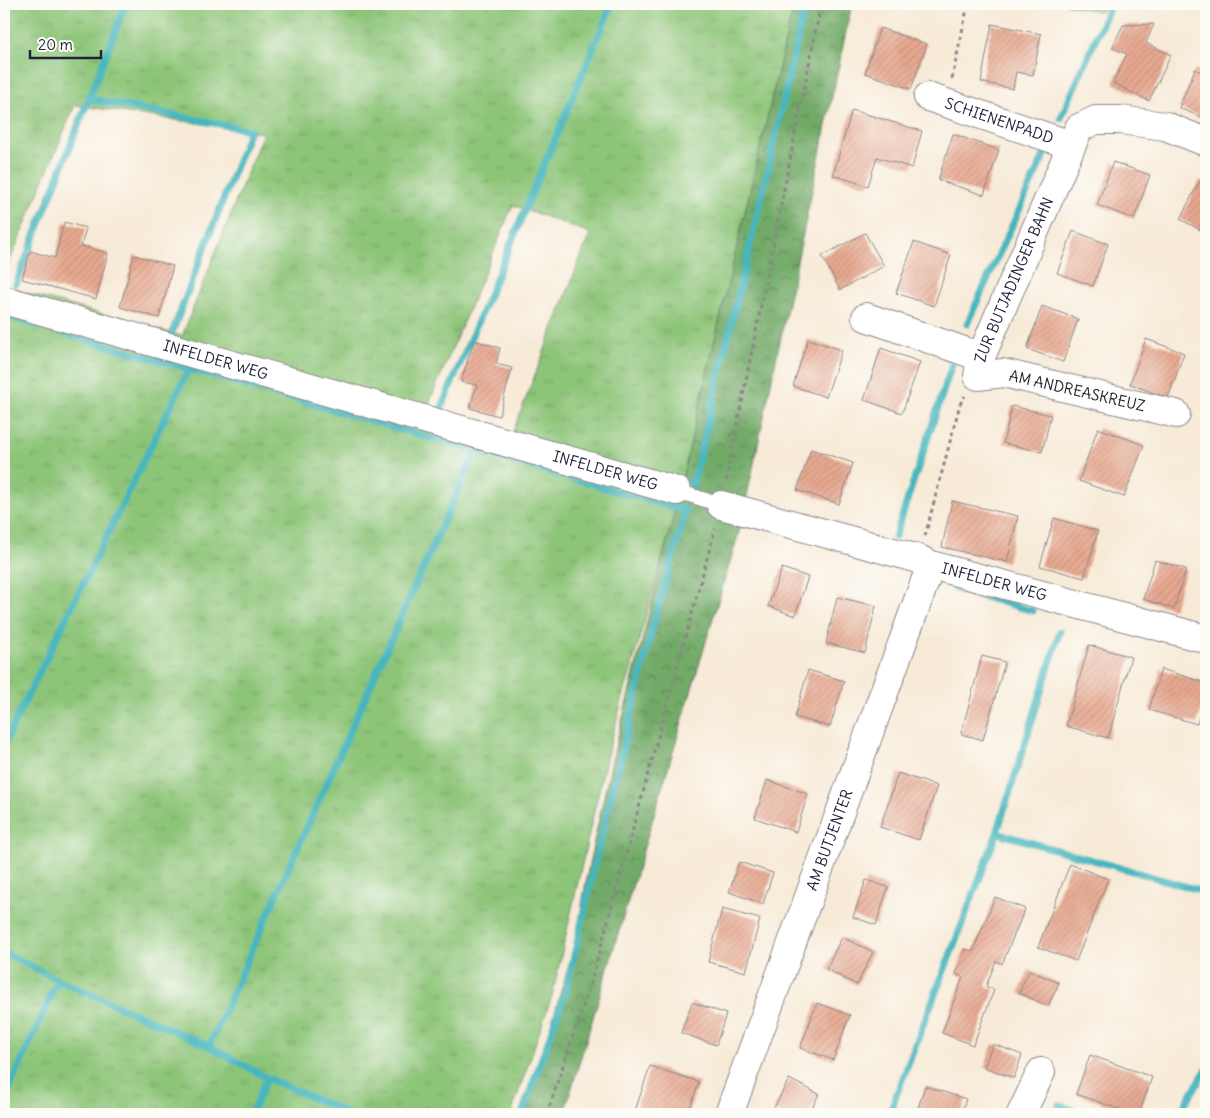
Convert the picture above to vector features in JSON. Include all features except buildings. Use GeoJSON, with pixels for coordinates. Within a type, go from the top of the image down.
{"type":"FeatureCollection","features":[{"type":"Feature","properties":{"kind":"street","name":"SCHIENENPADD"},"geometry":{"type":"LineString","coordinates":[[937,100],[1071,145]]}},
{"type":"Feature","properties":{"kind":"street","name":"ZUR BUTJADINGER BAHN"},"geometry":{"type":"LineString","coordinates":[[980,367],[1079,128],[1096,120],[1112,120],[1165,126],[1206,142]]}},
{"type":"Feature","properties":{"kind":"street","name":"INFELDER WEG"},"geometry":{"type":"LineString","coordinates":[[4,300],[677,491]]}},
{"type":"Feature","properties":{"kind":"street","name":"AM ANDREASKREUZ"},"geometry":{"type":"LineString","coordinates":[[866,317],[980,367],[1176,414]]}},
{"type":"Feature","properties":{"kind":"street","name":"INFELDER WEG"},"geometry":{"type":"LineString","coordinates":[[721,505],[1206,639]]}},
{"type":"Feature","properties":{"kind":"street","name":"AM BUTJENTER"},"geometry":{"type":"LineString","coordinates":[[729,1114],[925,562]]}},
{"type":"Feature","properties":{"kind":"street"},"geometry":{"type":"LineString","coordinates":[[1021,1114],[1041,1072]]}},
{"type":"Feature","properties":{"kind":"lane","name":"INFELDER WEG"},"geometry":{"type":"LineString","coordinates":[[677,491],[721,505]]}},
{"type":"Feature","properties":{"kind":"path"},"geometry":{"type":"LineString","coordinates":[[547,1114],[592,979],[721,505],[821,4]]}},
{"type":"Feature","properties":{"kind":"path"},"geometry":{"type":"LineString","coordinates":[[937,100],[968,4]]}},
{"type":"Feature","properties":{"kind":"path","name":"ZUR BUTJADINGER BAHN"},"geometry":{"type":"LineString","coordinates":[[925,562],[960,404],[980,367]]}},
{"type":"Feature","properties":{"kind":"green space"},"geometry":{"type":"Polygon","coordinates":[[[4,4],[794,4],[672,522],[607,755],[552,996],[511,1114],[4,1114],[4,287],[182,336],[263,133],[75,105],[4,275],[4,4]],[[513,205],[427,408],[512,434],[590,233],[513,205]]]}},
{"type":"Feature","properties":{"kind":"green space"},"geometry":{"type":"Polygon","coordinates":[[[794,4],[852,4],[740,529],[564,1114],[524,1114],[575,945],[589,864],[612,760],[672,522],[794,4]]]}},
{"type":"Feature","properties":{"kind":"green space"},"geometry":{"type":"Polygon","coordinates":[[[1065,4],[1105,4],[1102,12],[1065,4]]]}},
{"type":"Feature","properties":{"kind":"waterway"},"geometry":{"type":"LineString","coordinates":[[16,284],[126,4]]}},
{"type":"Feature","properties":{"kind":"waterway"},"geometry":{"type":"LineString","coordinates":[[438,416],[612,4]]}},
{"type":"Feature","properties":{"kind":"waterway"},"geometry":{"type":"LineString","coordinates":[[680,481],[693,484],[767,174],[805,4]]}},
{"type":"Feature","properties":{"kind":"waterway"},"geometry":{"type":"LineString","coordinates":[[1061,118],[1111,4]]}},
{"type":"Feature","properties":{"kind":"waterway"},"geometry":{"type":"LineString","coordinates":[[89,99],[250,130],[170,338]]}},
{"type":"Feature","properties":{"kind":"waterway"},"geometry":{"type":"LineString","coordinates":[[967,324],[1047,149]]}},
{"type":"Feature","properties":{"kind":"waterway"},"geometry":{"type":"LineString","coordinates":[[4,316],[686,511],[655,618],[598,850],[566,991],[522,1114]]}},
{"type":"Feature","properties":{"kind":"waterway"},"geometry":{"type":"LineString","coordinates":[[895,537],[952,365]]}},
{"type":"Feature","properties":{"kind":"waterway"},"geometry":{"type":"LineString","coordinates":[[4,744],[189,369]]}},
{"type":"Feature","properties":{"kind":"waterway"},"geometry":{"type":"LineString","coordinates":[[209,1046],[475,452]]}},
{"type":"Feature","properties":{"kind":"waterway"},"geometry":{"type":"LineString","coordinates":[[955,589],[1033,611]]}},
{"type":"Feature","properties":{"kind":"waterway"},"geometry":{"type":"LineString","coordinates":[[1060,631],[997,833],[1206,892]]}},
{"type":"Feature","properties":{"kind":"waterway"},"geometry":{"type":"LineString","coordinates":[[889,1114],[997,833]]}},
{"type":"Feature","properties":{"kind":"waterway"},"geometry":{"type":"LineString","coordinates":[[4,952],[58,980],[209,1046],[267,1078],[349,1114]]}},
{"type":"Feature","properties":{"kind":"waterway"},"geometry":{"type":"LineString","coordinates":[[4,1101],[58,980]]}},
{"type":"Feature","properties":{"kind":"waterway"},"geometry":{"type":"LineString","coordinates":[[1179,1114],[1206,1070]]}},
{"type":"Feature","properties":{"kind":"waterway"},"geometry":{"type":"LineString","coordinates":[[251,1114],[267,1078]]}},
{"type":"Feature","properties":{"kind":"waterway"},"geometry":{"type":"LineString","coordinates":[[1059,1105],[1085,1114]]}}]}
